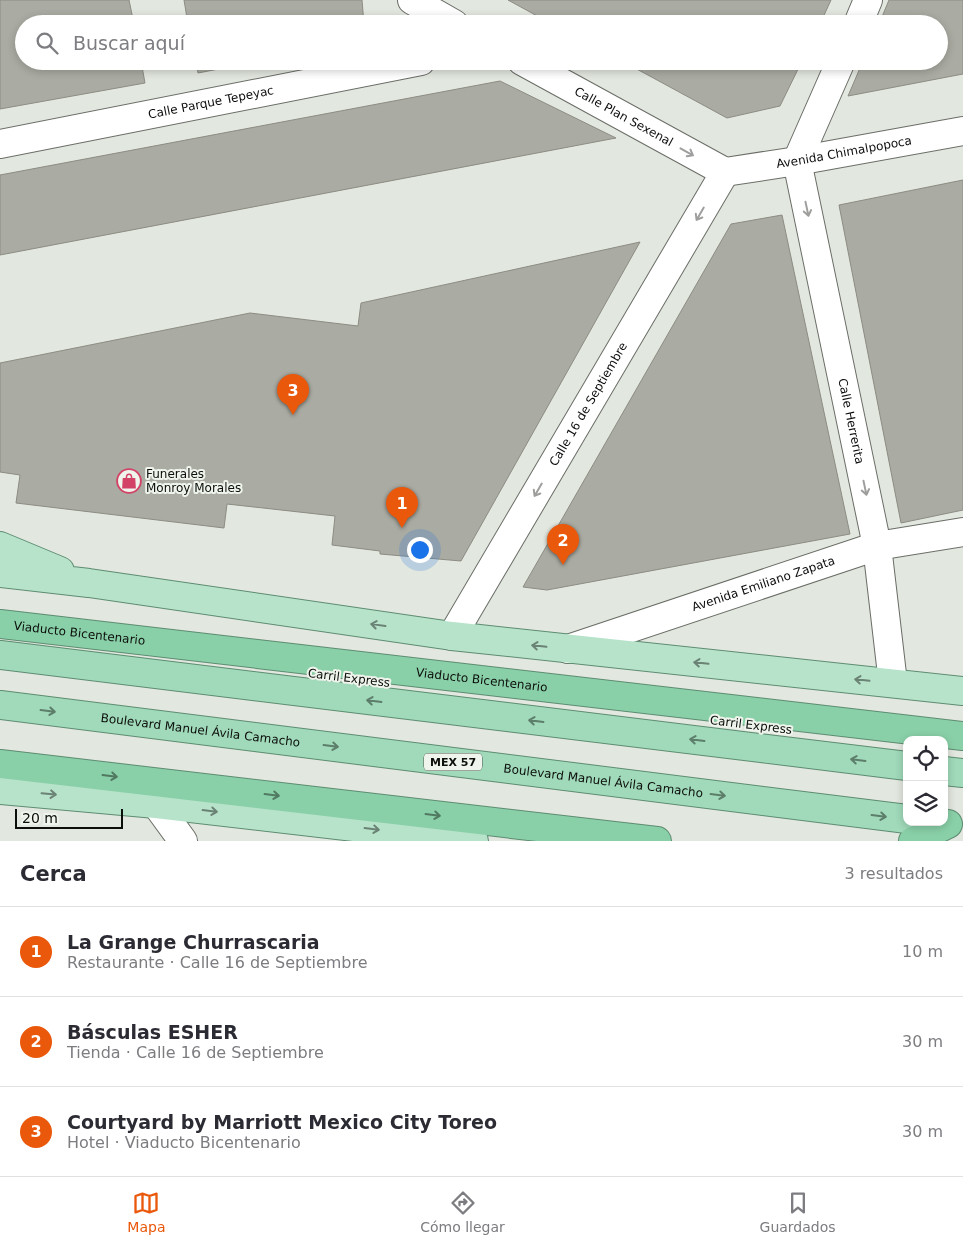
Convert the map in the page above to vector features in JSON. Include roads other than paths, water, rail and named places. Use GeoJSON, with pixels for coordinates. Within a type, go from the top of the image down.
{"type":"FeatureCollection","features":[{"type":"Feature","properties":{"kind":"highway","name":"Viaducto Bicentenario"},"geometry":{"type":"LineString","coordinates":[[0,624],[963,736]]}},
{"type":"Feature","properties":{"kind":"highway","name":"Carril Express"},"geometry":{"type":"LineString","coordinates":[[0,636],[903,744]]}},
{"type":"Feature","properties":{"kind":"highway"},"geometry":{"type":"LineString","coordinates":[[0,655],[903,766]]}},
{"type":"Feature","properties":{"kind":"highway","name":"Boulevard Manuel Ávila Camacho"},"geometry":{"type":"LineString","coordinates":[[0,705],[903,818]]}},
{"type":"Feature","properties":{"kind":"highway"},"geometry":{"type":"LineString","coordinates":[[948,748],[963,750]]}},
{"type":"Feature","properties":{"kind":"highway"},"geometry":{"type":"LineString","coordinates":[[0,764],[657,841]]}},
{"type":"Feature","properties":{"kind":"highway"},"geometry":{"type":"LineString","coordinates":[[948,771],[963,773]]}},
{"type":"Feature","properties":{"kind":"highway"},"geometry":{"type":"LineString","coordinates":[[913,841],[944,826]]}},
{"type":"Feature","properties":{"kind":"main road"},"geometry":{"type":"LineString","coordinates":[[0,546],[89,583]]}},
{"type":"Feature","properties":{"kind":"main road"},"geometry":{"type":"LineString","coordinates":[[0,573],[89,583],[452,636],[963,691]]}},
{"type":"Feature","properties":{"kind":"main road"},"geometry":{"type":"LineString","coordinates":[[0,790],[156,804],[474,841]]}},
{"type":"Feature","properties":{"kind":"street"},"geometry":{"type":"LineString","coordinates":[[412,0],[438,15]]}},
{"type":"Feature","properties":{"kind":"street"},"geometry":{"type":"LineString","coordinates":[[862,15],[868,0]]}},
{"type":"Feature","properties":{"kind":"street","name":"Calle Parque Tepeyac"},"geometry":{"type":"LineString","coordinates":[[0,144],[375,70]]}},
{"type":"Feature","properties":{"kind":"street","name":"Calle Plan Sexenal"},"geometry":{"type":"LineString","coordinates":[[538,70],[725,172]]}},
{"type":"Feature","properties":{"kind":"street"},"geometry":{"type":"LineString","coordinates":[[797,161],[837,70]]}},
{"type":"Feature","properties":{"kind":"street","name":"Avenida Chimalpopoca"},"geometry":{"type":"LineString","coordinates":[[725,172],[963,131]]}},
{"type":"Feature","properties":{"kind":"street","name":"Calle Herrerita"},"geometry":{"type":"LineString","coordinates":[[797,161],[877,546],[893,683]]}},
{"type":"Feature","properties":{"kind":"street","name":"Calle 16 de Septiembre"},"geometry":{"type":"LineString","coordinates":[[452,636],[725,172]]}},
{"type":"Feature","properties":{"kind":"street","name":"Avenida Emiliano Zapata"},"geometry":{"type":"LineString","coordinates":[[568,649],[877,546],[963,532]]}},
{"type":"Feature","properties":{"kind":"street"},"geometry":{"type":"LineString","coordinates":[[156,804],[183,841]]}},
{"type":"Feature","properties":{"kind":"place","name":"Courtyard by Marriott Mexico City Toreo"},"geometry":{"type":"Point","coordinates":[293,415]}},
{"type":"Feature","properties":{"kind":"place","name":"Funerales Monroy Morales"},"geometry":{"type":"Point","coordinates":[129,481]}},
{"type":"Feature","properties":{"kind":"place","name":"La Grange Churrascaria"},"geometry":{"type":"Point","coordinates":[402,528]}},
{"type":"Feature","properties":{"kind":"place","name":"Básculas ESHER"},"geometry":{"type":"Point","coordinates":[563,565]}}]}
